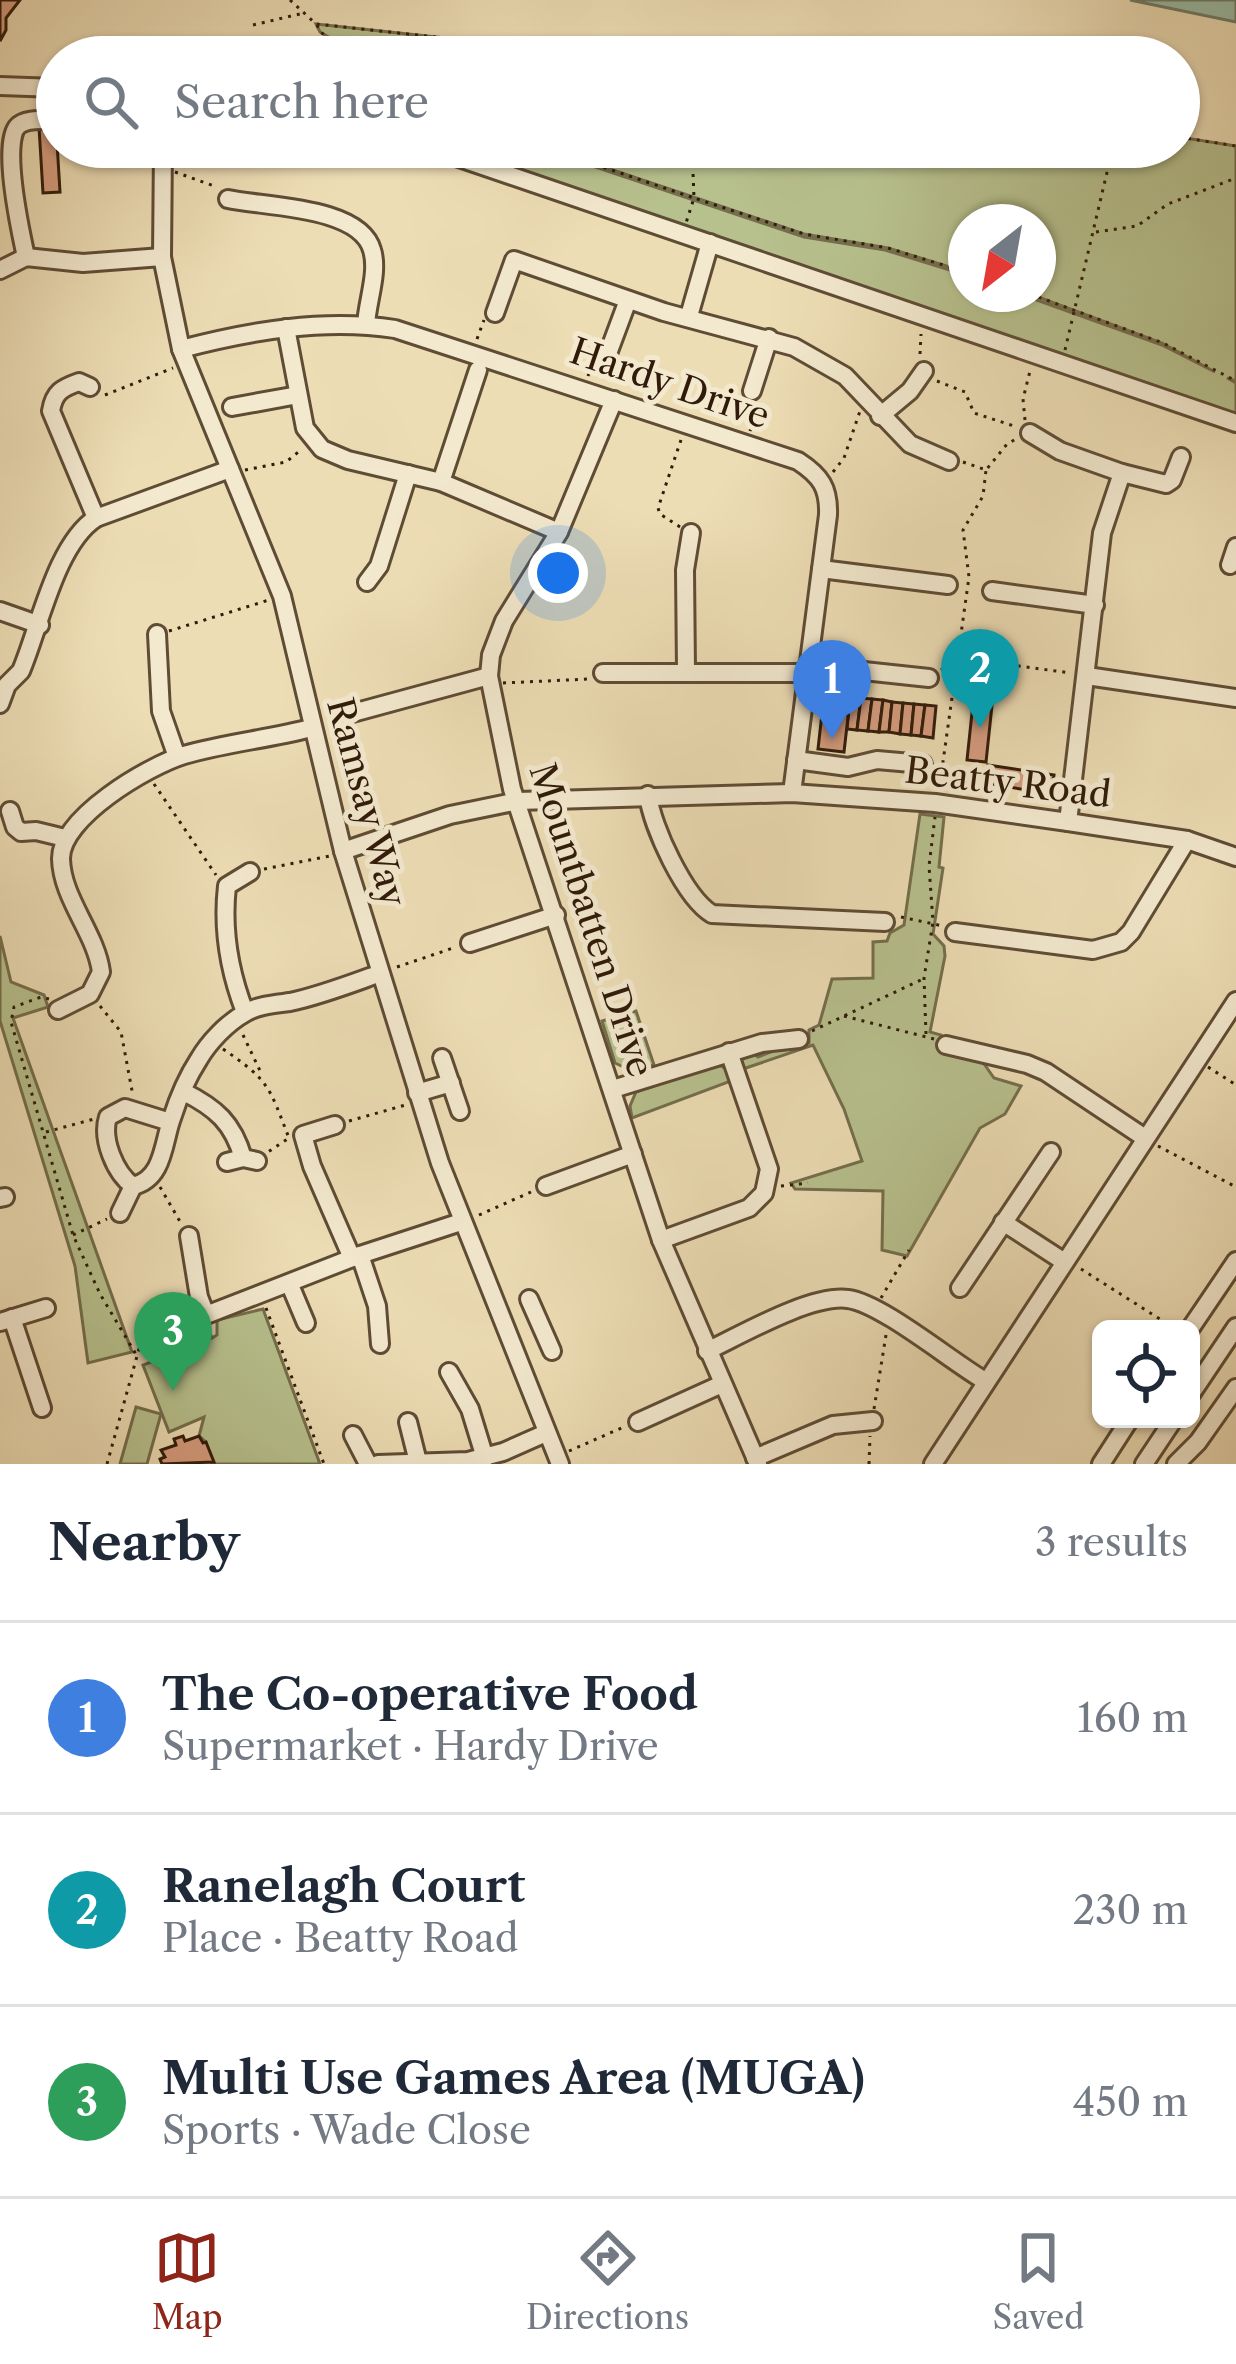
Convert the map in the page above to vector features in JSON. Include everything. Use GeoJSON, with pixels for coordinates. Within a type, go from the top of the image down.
{"type":"FeatureCollection","features":[{"type":"Feature","properties":{"kind":"street"},"geometry":{"type":"LineString","coordinates":[[0,86],[36,87]]}},
{"type":"Feature","properties":{"kind":"street"},"geometry":{"type":"LineString","coordinates":[[26,257],[6,171],[12,134],[36,121]]}},
{"type":"Feature","properties":{"kind":"street","name":"Ramsay Way"},"geometry":{"type":"LineString","coordinates":[[163,168],[163,257],[183,356],[282,596],[344,851],[418,1098],[461,1222],[558,1460]]}},
{"type":"Feature","properties":{"kind":"street"},"geometry":{"type":"LineString","coordinates":[[490,168],[1236,423]]}},
{"type":"Feature","properties":{"kind":"street"},"geometry":{"type":"LineString","coordinates":[[228,200],[304,210],[360,231],[374,262],[366,325]]}},
{"type":"Feature","properties":{"kind":"street"},"geometry":{"type":"LineString","coordinates":[[688,316],[710,243]]}},
{"type":"Feature","properties":{"kind":"street"},"geometry":{"type":"LineString","coordinates":[[0,270],[26,257],[83,263],[163,257]]}},
{"type":"Feature","properties":{"kind":"street"},"geometry":{"type":"LineString","coordinates":[[495,313],[514,260],[628,300],[794,346],[845,376],[910,444],[949,461]]}},
{"type":"Feature","properties":{"kind":"street"},"geometry":{"type":"LineString","coordinates":[[609,351],[628,300]]}},
{"type":"Feature","properties":{"kind":"street","name":"Hardy Drive"},"geometry":{"type":"LineString","coordinates":[[183,356],[286,328],[366,325],[423,336],[476,361],[584,389],[798,461],[823,482]]}},
{"type":"Feature","properties":{"kind":"street"},"geometry":{"type":"LineString","coordinates":[[286,328],[305,428],[333,455],[441,482],[559,532]]}},
{"type":"Feature","properties":{"kind":"street"},"geometry":{"type":"LineString","coordinates":[[752,392],[769,338]]}},
{"type":"Feature","properties":{"kind":"street"},"geometry":{"type":"LineString","coordinates":[[441,482],[476,361]]}},
{"type":"Feature","properties":{"kind":"street"},"geometry":{"type":"LineString","coordinates":[[874,408],[910,391],[924,371]]}},
{"type":"Feature","properties":{"kind":"street"},"geometry":{"type":"LineString","coordinates":[[90,387],[79,382],[61,389],[51,411],[96,518]]}},
{"type":"Feature","properties":{"kind":"street"},"geometry":{"type":"LineString","coordinates":[[232,407],[298,395]]}},
{"type":"Feature","properties":{"kind":"street","name":"Mountbatten Drive"},"geometry":{"type":"LineString","coordinates":[[614,400],[559,532],[504,621],[491,655],[489,680],[494,717],[518,801],[661,1240],[756,1461]]}},
{"type":"Feature","properties":{"kind":"street"},"geometry":{"type":"LineString","coordinates":[[1030,433],[1060,451],[1166,484],[1181,457]]}},
{"type":"Feature","properties":{"kind":"street"},"geometry":{"type":"LineString","coordinates":[[0,704],[4,682],[21,671],[63,555],[81,528],[96,518],[230,469]]}},
{"type":"Feature","properties":{"kind":"street"},"geometry":{"type":"LineString","coordinates":[[1068,821],[1102,533],[1122,473]]}},
{"type":"Feature","properties":{"kind":"street"},"geometry":{"type":"LineString","coordinates":[[367,582],[379,566],[408,474]]}},
{"type":"Feature","properties":{"kind":"street"},"geometry":{"type":"LineString","coordinates":[[792,793],[829,494],[823,482]]}},
{"type":"Feature","properties":{"kind":"street"},"geometry":{"type":"LineString","coordinates":[[686,671],[685,583],[691,533]]}},
{"type":"Feature","properties":{"kind":"street"},"geometry":{"type":"LineString","coordinates":[[821,569],[948,585]]}},
{"type":"Feature","properties":{"kind":"street"},"geometry":{"type":"LineString","coordinates":[[992,591],[1095,605]]}},
{"type":"Feature","properties":{"kind":"street"},"geometry":{"type":"LineString","coordinates":[[0,611],[40,625]]}},
{"type":"Feature","properties":{"kind":"street"},"geometry":{"type":"LineString","coordinates":[[157,634],[161,711],[177,757]]}},
{"type":"Feature","properties":{"kind":"street"},"geometry":{"type":"LineString","coordinates":[[603,673],[807,669],[929,677]]}},
{"type":"Feature","properties":{"kind":"street"},"geometry":{"type":"LineString","coordinates":[[1087,676],[1236,698]]}},
{"type":"Feature","properties":{"kind":"street"},"geometry":{"type":"LineString","coordinates":[[349,714],[489,680]]}},
{"type":"Feature","properties":{"kind":"street"},"geometry":{"type":"LineString","coordinates":[[58,1010],[90,994],[100,981],[100,964],[61,857],[65,838],[81,816],[177,757],[311,728]]}},
{"type":"Feature","properties":{"kind":"street"},"geometry":{"type":"LineString","coordinates":[[796,760],[848,767],[877,760],[923,764]]}},
{"type":"Feature","properties":{"kind":"street","name":"Beatty Road"},"geometry":{"type":"LineString","coordinates":[[344,851],[450,815],[518,801],[792,793],[935,802],[1068,821],[1187,840],[1236,857]]}},
{"type":"Feature","properties":{"kind":"street"},"geometry":{"type":"LineString","coordinates":[[648,795],[657,829],[694,899],[712,914],[885,922]]}},
{"type":"Feature","properties":{"kind":"street"},"geometry":{"type":"LineString","coordinates":[[10,811],[21,832],[65,838]]}},
{"type":"Feature","properties":{"kind":"street"},"geometry":{"type":"LineString","coordinates":[[956,932],[1108,948],[1131,932],[1187,840]]}},
{"type":"Feature","properties":{"kind":"street"},"geometry":{"type":"LineString","coordinates":[[242,1015],[228,959],[227,886],[250,872]]}},
{"type":"Feature","properties":{"kind":"street"},"geometry":{"type":"LineString","coordinates":[[470,943],[556,915]]}},
{"type":"Feature","properties":{"kind":"street"},"geometry":{"type":"LineString","coordinates":[[133,1186],[152,1176],[170,1122],[211,1042],[242,1015],[379,974]]}},
{"type":"Feature","properties":{"kind":"street"},"geometry":{"type":"LineString","coordinates":[[933,1464],[1236,1001]]}},
{"type":"Feature","properties":{"kind":"street"},"geometry":{"type":"LineString","coordinates":[[613,1089],[728,1052],[800,1039]]}},
{"type":"Feature","properties":{"kind":"street"},"geometry":{"type":"LineString","coordinates":[[946,1045],[1046,1072],[1145,1138]]}},
{"type":"Feature","properties":{"kind":"street"},"geometry":{"type":"LineString","coordinates":[[661,1240],[749,1208],[764,1193],[769,1169],[728,1052]]}},
{"type":"Feature","properties":{"kind":"street"},"geometry":{"type":"LineString","coordinates":[[442,1058],[460,1111]]}},
{"type":"Feature","properties":{"kind":"street"},"geometry":{"type":"LineString","coordinates":[[418,1098],[451,1083]]}},
{"type":"Feature","properties":{"kind":"street"},"geometry":{"type":"LineString","coordinates":[[184,1091],[227,1121],[242,1160]]}},
{"type":"Feature","properties":{"kind":"street"},"geometry":{"type":"LineString","coordinates":[[133,1186],[119,1174],[104,1129],[108,1117],[124,1108],[170,1122]]}},
{"type":"Feature","properties":{"kind":"street"},"geometry":{"type":"LineString","coordinates":[[335,1125],[296,1137],[376,1306],[380,1344]]}},
{"type":"Feature","properties":{"kind":"street"},"geometry":{"type":"LineString","coordinates":[[960,1288],[1051,1152]]}},
{"type":"Feature","properties":{"kind":"street"},"geometry":{"type":"LineString","coordinates":[[546,1186],[633,1154]]}},
{"type":"Feature","properties":{"kind":"street"},"geometry":{"type":"LineString","coordinates":[[120,1213],[133,1186]]}},
{"type":"Feature","properties":{"kind":"street"},"geometry":{"type":"LineString","coordinates":[[189,1236],[206,1315],[461,1222]]}},
{"type":"Feature","properties":{"kind":"street"},"geometry":{"type":"LineString","coordinates":[[1003,1222],[1063,1261]]}},
{"type":"Feature","properties":{"kind":"street"},"geometry":{"type":"LineString","coordinates":[[1196,1320],[1236,1261]]}},
{"type":"Feature","properties":{"kind":"street"},"geometry":{"type":"LineString","coordinates":[[290,1285],[306,1323]]}},
{"type":"Feature","properties":{"kind":"street"},"geometry":{"type":"LineString","coordinates":[[529,1299],[552,1351]]}},
{"type":"Feature","properties":{"kind":"street"},"geometry":{"type":"LineString","coordinates":[[707,1351],[830,1299],[857,1301],[985,1382]]}},
{"type":"Feature","properties":{"kind":"street"},"geometry":{"type":"LineString","coordinates":[[42,1408],[6,1320],[46,1308]]}},
{"type":"Feature","properties":{"kind":"street"},"geometry":{"type":"LineString","coordinates":[[507,1337],[540,1324]]}},
{"type":"Feature","properties":{"kind":"street"},"geometry":{"type":"LineString","coordinates":[[1200,1383],[1236,1327]]}},
{"type":"Feature","properties":{"kind":"street"},"geometry":{"type":"LineString","coordinates":[[449,1372],[499,1458]]}},
{"type":"Feature","properties":{"kind":"street"},"geometry":{"type":"LineString","coordinates":[[638,1421],[722,1384]]}},
{"type":"Feature","properties":{"kind":"street"},"geometry":{"type":"LineString","coordinates":[[1176,1464],[1236,1388]]}},
{"type":"Feature","properties":{"kind":"street"},"geometry":{"type":"LineString","coordinates":[[1200,1404],[1216,1417]]}},
{"type":"Feature","properties":{"kind":"street"},"geometry":{"type":"LineString","coordinates":[[756,1461],[833,1425],[873,1421]]}},
{"type":"Feature","properties":{"kind":"street"},"geometry":{"type":"LineString","coordinates":[[408,1422],[418,1462]]}},
{"type":"Feature","properties":{"kind":"street"},"geometry":{"type":"LineString","coordinates":[[1101,1464],[1124,1428]]}},
{"type":"Feature","properties":{"kind":"street"},"geometry":{"type":"LineString","coordinates":[[1144,1464],[1168,1428]]}},
{"type":"Feature","properties":{"kind":"street"},"geometry":{"type":"LineString","coordinates":[[378,1464],[499,1458],[546,1433]]}},
{"type":"Feature","properties":{"kind":"street"},"geometry":{"type":"LineString","coordinates":[[353,1436],[368,1464]]}},
{"type":"Feature","properties":{"kind":"path"},"geometry":{"type":"LineString","coordinates":[[290,0],[327,36]]}},
{"type":"Feature","properties":{"kind":"path"},"geometry":{"type":"LineString","coordinates":[[253,25],[304,13]]}},
{"type":"Feature","properties":{"kind":"path"},"geometry":{"type":"LineString","coordinates":[[316,24],[426,36]]}},
{"type":"Feature","properties":{"kind":"path"},"geometry":{"type":"LineString","coordinates":[[1200,140],[1236,146]]}},
{"type":"Feature","properties":{"kind":"path"},"geometry":{"type":"LineString","coordinates":[[168,168],[224,190],[228,200]]}},
{"type":"Feature","properties":{"kind":"path"},"geometry":{"type":"LineString","coordinates":[[606,168],[804,234],[888,248],[948,266]]}},
{"type":"Feature","properties":{"kind":"path"},"geometry":{"type":"LineString","coordinates":[[683,234],[694,198],[693,168]]}},
{"type":"Feature","properties":{"kind":"path"},"geometry":{"type":"LineString","coordinates":[[1061,364],[1108,168]]}},
{"type":"Feature","properties":{"kind":"path"},"geometry":{"type":"LineString","coordinates":[[1094,232],[1137,226],[1183,197],[1236,178]]}},
{"type":"Feature","properties":{"kind":"path"},"geometry":{"type":"LineString","coordinates":[[1056,303],[1162,343],[1236,381]]}},
{"type":"Feature","properties":{"kind":"path"},"geometry":{"type":"LineString","coordinates":[[476,361],[485,317],[495,313]]}},
{"type":"Feature","properties":{"kind":"path"},"geometry":{"type":"LineString","coordinates":[[925,317],[918,347],[924,371],[939,383],[965,392],[974,413],[1030,433]]}},
{"type":"Feature","properties":{"kind":"path"},"geometry":{"type":"LineString","coordinates":[[584,389],[598,350],[609,351]]}},
{"type":"Feature","properties":{"kind":"path"},"geometry":{"type":"LineString","coordinates":[[1030,433],[1024,399],[1036,355]]}},
{"type":"Feature","properties":{"kind":"path"},"geometry":{"type":"LineString","coordinates":[[90,387],[107,396],[183,356]]}},
{"type":"Feature","properties":{"kind":"path"},"geometry":{"type":"LineString","coordinates":[[748,445],[760,402],[752,392]]}},
{"type":"Feature","properties":{"kind":"path"},"geometry":{"type":"LineString","coordinates":[[823,482],[840,466],[860,408],[874,408]]}},
{"type":"Feature","properties":{"kind":"path"},"geometry":{"type":"LineString","coordinates":[[686,424],[658,508],[665,518],[691,533]]}},
{"type":"Feature","properties":{"kind":"path"},"geometry":{"type":"LineString","coordinates":[[926,1034],[924,978],[933,922],[929,866],[935,802],[969,577],[963,530],[983,496],[986,470],[1007,443],[1030,433]]}},
{"type":"Feature","properties":{"kind":"path"},"geometry":{"type":"LineString","coordinates":[[230,469],[286,462],[312,439]]}},
{"type":"Feature","properties":{"kind":"path"},"geometry":{"type":"LineString","coordinates":[[949,461],[986,470]]}},
{"type":"Feature","properties":{"kind":"path"},"geometry":{"type":"LineString","coordinates":[[967,594],[992,591]]}},
{"type":"Feature","properties":{"kind":"path"},"geometry":{"type":"LineString","coordinates":[[157,634],[282,596]]}},
{"type":"Feature","properties":{"kind":"path"},"geometry":{"type":"LineString","coordinates":[[929,677],[958,658],[1087,676]]}},
{"type":"Feature","properties":{"kind":"path"},"geometry":{"type":"LineString","coordinates":[[489,680],[585,682],[603,673]]}},
{"type":"Feature","properties":{"kind":"path"},"geometry":{"type":"LineString","coordinates":[[147,772],[207,867],[227,886]]}},
{"type":"Feature","properties":{"kind":"path"},"geometry":{"type":"LineString","coordinates":[[250,872],[344,851]]}},
{"type":"Feature","properties":{"kind":"path"},"geometry":{"type":"LineString","coordinates":[[885,922],[905,915],[956,932]]}},
{"type":"Feature","properties":{"kind":"path"},"geometry":{"type":"LineString","coordinates":[[379,974],[470,943]]}},
{"type":"Feature","properties":{"kind":"path"},"geometry":{"type":"LineString","coordinates":[[800,1039],[924,978]]}},
{"type":"Feature","properties":{"kind":"path"},"geometry":{"type":"LineString","coordinates":[[90,994],[121,1033],[136,1109]]}},
{"type":"Feature","properties":{"kind":"path"},"geometry":{"type":"LineString","coordinates":[[58,1010],[41,997],[11,1010],[11,1022],[74,1235],[100,1294],[137,1356]]}},
{"type":"Feature","properties":{"kind":"path"},"geometry":{"type":"LineString","coordinates":[[242,1015],[263,1077],[296,1137],[242,1160]]}},
{"type":"Feature","properties":{"kind":"path"},"geometry":{"type":"LineString","coordinates":[[840,1016],[926,1034],[946,1045]]}},
{"type":"Feature","properties":{"kind":"path"},"geometry":{"type":"LineString","coordinates":[[211,1042],[263,1077]]}},
{"type":"Feature","properties":{"kind":"path"},"geometry":{"type":"LineString","coordinates":[[1197,1060],[1236,1085]]}},
{"type":"Feature","properties":{"kind":"path"},"geometry":{"type":"LineString","coordinates":[[335,1125],[418,1098]]}},
{"type":"Feature","properties":{"kind":"path"},"geometry":{"type":"LineString","coordinates":[[44,1133],[108,1117]]}},
{"type":"Feature","properties":{"kind":"path"},"geometry":{"type":"LineString","coordinates":[[1145,1138],[1236,1187]]}},
{"type":"Feature","properties":{"kind":"path"},"geometry":{"type":"LineString","coordinates":[[152,1176],[189,1236]]}},
{"type":"Feature","properties":{"kind":"path"},"geometry":{"type":"LineString","coordinates":[[767,1182],[786,1187],[808,1183]]}},
{"type":"Feature","properties":{"kind":"path"},"geometry":{"type":"LineString","coordinates":[[461,1222],[546,1186]]}},
{"type":"Feature","properties":{"kind":"path"},"geometry":{"type":"LineString","coordinates":[[74,1235],[120,1213]]}},
{"type":"Feature","properties":{"kind":"path"},"geometry":{"type":"LineString","coordinates":[[874,1310],[908,1250]]}},
{"type":"Feature","properties":{"kind":"path"},"geometry":{"type":"LineString","coordinates":[[1063,1261],[1088,1271],[1162,1320]]}},
{"type":"Feature","properties":{"kind":"path"},"geometry":{"type":"LineString","coordinates":[[262,1295],[324,1464]]}},
{"type":"Feature","properties":{"kind":"path"},"geometry":{"type":"LineString","coordinates":[[106,1464],[140,1349],[208,1325],[206,1315]]}},
{"type":"Feature","properties":{"kind":"path"},"geometry":{"type":"LineString","coordinates":[[869,1464],[877,1371],[892,1321]]}},
{"type":"Feature","properties":{"kind":"path"},"geometry":{"type":"LineString","coordinates":[[558,1460],[638,1421]]}},
{"type":"Feature","properties":{"kind":"shaded area"},"geometry":{"type":"Polygon","coordinates":[[[1130,0],[1236,0],[1236,22],[1130,0]]]}},
{"type":"Feature","properties":{"kind":"shaded area"},"geometry":{"type":"Polygon","coordinates":[[[316,24],[426,36],[327,36],[316,24]]]}},
{"type":"Feature","properties":{"kind":"shaded area"},"geometry":{"type":"Polygon","coordinates":[[[1200,140],[1236,146],[1236,381],[1227,378],[1236,383],[1236,416],[510,168],[599,168],[804,237],[885,250],[948,269],[948,312],[1056,312],[1056,307],[1162,345],[1215,372],[1162,343],[1056,304],[1056,204],[948,204],[948,266],[888,248],[804,234],[607,168],[1200,168],[1200,140]]]}},
{"type":"Feature","properties":{"kind":"shaded area"},"geometry":{"type":"Polygon","coordinates":[[[920,814],[944,817],[939,867],[943,868],[933,934],[944,946],[945,956],[930,1032],[941,1035],[940,1047],[982,1061],[994,1078],[1021,1086],[1005,1114],[980,1128],[907,1256],[882,1250],[883,1191],[795,1189],[791,1183],[862,1161],[844,1109],[813,1045],[743,1069],[740,1057],[809,1043],[809,1030],[819,1025],[832,979],[873,978],[873,942],[887,941],[890,933],[904,925],[920,814]]]}},
{"type":"Feature","properties":{"kind":"shaded area"},"geometry":{"type":"Polygon","coordinates":[[[0,936],[11,982],[44,995],[48,1007],[13,1018],[132,1352],[88,1363],[75,1266],[0,1021],[0,936]]]}},
{"type":"Feature","properties":{"kind":"shaded area"},"geometry":{"type":"Polygon","coordinates":[[[636,1011],[654,1065],[632,1071],[615,1063],[602,1021],[636,1011]]]}},
{"type":"Feature","properties":{"kind":"shaded area"},"geometry":{"type":"Polygon","coordinates":[[[718,1064],[731,1081],[632,1118],[630,1106],[636,1092],[718,1064]]]}},
{"type":"Feature","properties":{"kind":"shaded area"},"geometry":{"type":"Polygon","coordinates":[[[263,1309],[320,1464],[212,1464],[206,1442],[199,1436],[204,1417],[169,1432],[143,1365],[177,1352],[185,1368],[174,1337],[206,1325],[212,1338],[217,1335],[217,1320],[263,1309]]]}},
{"type":"Feature","properties":{"kind":"shaded area"},"geometry":{"type":"Polygon","coordinates":[[[136,1407],[161,1414],[147,1464],[120,1464],[136,1407]]]}},
{"type":"Feature","properties":{"kind":"building"},"geometry":{"type":"Polygon","coordinates":[[[0,0],[20,0],[6,18],[0,41],[0,0]]]}},
{"type":"Feature","properties":{"kind":"building"},"geometry":{"type":"Polygon","coordinates":[[[41,168],[59,168],[60,192],[43,193],[41,168]]]}},
{"type":"Feature","properties":{"kind":"building"},"geometry":{"type":"Polygon","coordinates":[[[974,694],[993,696],[986,762],[967,760],[974,694]]]}},
{"type":"Feature","properties":{"kind":"building"},"geometry":{"type":"Polygon","coordinates":[[[850,697],[861,698],[857,730],[847,729],[850,697]]]}},
{"type":"Feature","properties":{"kind":"building"},"geometry":{"type":"Polygon","coordinates":[[[861,698],[872,699],[868,731],[857,730],[861,698]]]}},
{"type":"Feature","properties":{"kind":"building"},"geometry":{"type":"Polygon","coordinates":[[[872,699],[883,700],[879,732],[868,731],[872,699]]]}},
{"type":"Feature","properties":{"kind":"building"},"geometry":{"type":"Polygon","coordinates":[[[883,700],[892,702],[889,732],[879,732],[883,700]]]}},
{"type":"Feature","properties":{"kind":"building"},"geometry":{"type":"Polygon","coordinates":[[[892,702],[903,703],[900,734],[889,732],[892,702]]]}},
{"type":"Feature","properties":{"kind":"building"},"geometry":{"type":"Polygon","coordinates":[[[903,703],[914,704],[911,735],[900,734],[903,703]]]}},
{"type":"Feature","properties":{"kind":"building"},"geometry":{"type":"Polygon","coordinates":[[[914,704],[925,705],[921,736],[911,735],[914,704]]]}},
{"type":"Feature","properties":{"kind":"building"},"geometry":{"type":"Polygon","coordinates":[[[823,705],[849,708],[844,752],[818,749],[823,705]]]}},
{"type":"Feature","properties":{"kind":"building"},"geometry":{"type":"Polygon","coordinates":[[[925,705],[936,706],[933,738],[921,736],[925,705]]]}},
{"type":"Feature","properties":{"kind":"building"},"geometry":{"type":"Polygon","coordinates":[[[988,765],[1054,775],[1051,794],[985,783],[988,765]]]}},
{"type":"Feature","properties":{"kind":"building"},"geometry":{"type":"Polygon","coordinates":[[[183,1436],[185,1441],[199,1436],[214,1462],[162,1464],[161,1450],[176,1445],[174,1439],[183,1436]]]}},
{"type":"Feature","properties":{"kind":"place","name":"Ranelagh Court"},"geometry":{"type":"Point","coordinates":[980,728]}},
{"type":"Feature","properties":{"kind":"place","name":"The Co-operative Food"},"geometry":{"type":"Point","coordinates":[832,739]}},
{"type":"Feature","properties":{"kind":"place","name":"Multi Use Games Area (MUGA)"},"geometry":{"type":"Point","coordinates":[173,1391]}}]}
